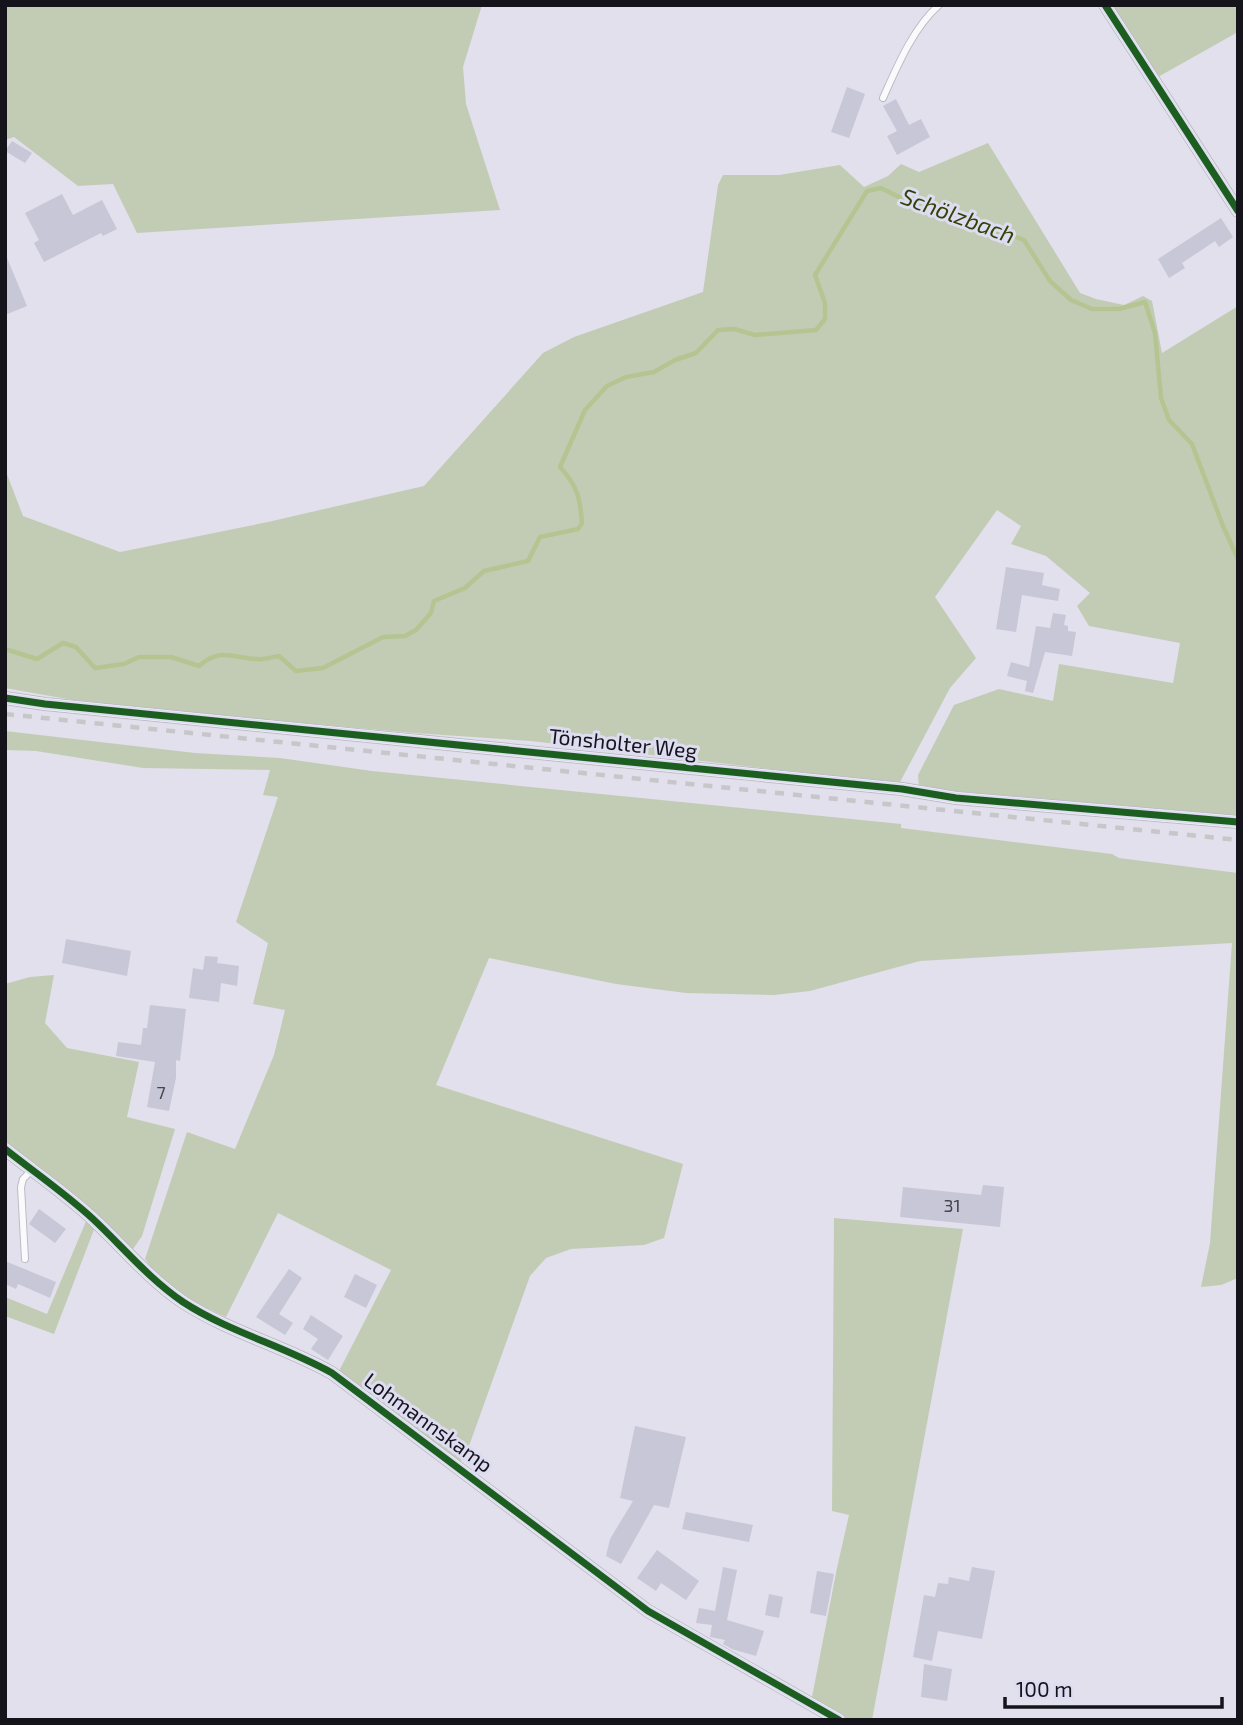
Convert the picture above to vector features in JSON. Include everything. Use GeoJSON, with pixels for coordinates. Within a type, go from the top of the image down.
{"type":"FeatureCollection","features":[{"type":"Feature","properties":{"kind":"street"},"geometry":{"type":"LineString","coordinates":[[1105,5],[1238,211]]}},
{"type":"Feature","properties":{"kind":"street","name":"Tönsholter Weg"},"geometry":{"type":"LineString","coordinates":[[5,698],[902,789],[956,798],[1238,822]]}},
{"type":"Feature","properties":{"kind":"street","name":"Lohmannskamp"},"geometry":{"type":"LineString","coordinates":[[5,1149],[92,1218],[157,1284],[218,1322],[332,1373],[649,1611],[839,1720]]}},
{"type":"Feature","properties":{"kind":"lane"},"geometry":{"type":"LineString","coordinates":[[883,98],[896,68],[931,12],[939,5]]}},
{"type":"Feature","properties":{"kind":"lane"},"geometry":{"type":"LineString","coordinates":[[25,1259],[21,1187],[23,1179],[32,1170]]}},
{"type":"Feature","properties":{"kind":"green space"},"geometry":{"type":"Polygon","coordinates":[[[5,5],[482,5],[463,67],[466,104],[500,210],[137,233],[113,184],[78,186],[14,137],[5,140],[5,5]]]}},
{"type":"Feature","properties":{"kind":"green space"},"geometry":{"type":"Polygon","coordinates":[[[1112,5],[1238,5],[1238,32],[1158,77],[1112,5]]]}},
{"type":"Feature","properties":{"kind":"green space"},"geometry":{"type":"Polygon","coordinates":[[[988,143],[1080,293],[1124,305],[1143,296],[1152,301],[1162,353],[1238,306],[1238,816],[971,795],[919,788],[918,775],[954,705],[999,689],[1053,701],[1059,664],[1173,683],[1180,643],[1089,626],[1077,606],[1090,593],[1046,556],[1011,544],[1021,526],[997,510],[935,597],[976,658],[950,688],[899,784],[531,741],[101,705],[5,688],[5,469],[23,516],[120,552],[424,486],[543,353],[574,337],[703,292],[718,185],[723,175],[779,175],[840,165],[864,187],[888,176],[901,164],[919,172],[988,143]]]}},
{"type":"Feature","properties":{"kind":"green space"},"geometry":{"type":"Polygon","coordinates":[[[5,731],[195,753],[280,758],[372,771],[901,824],[901,828],[1112,854],[1119,858],[1238,873],[1238,1278],[1221,1285],[1201,1287],[1210,1243],[1232,943],[920,961],[810,991],[774,995],[686,993],[616,984],[489,958],[436,1085],[683,1164],[664,1238],[644,1245],[571,1249],[546,1258],[530,1276],[469,1446],[460,1463],[338,1373],[391,1270],[278,1213],[226,1317],[171,1287],[145,1259],[187,1132],[235,1149],[274,1055],[285,1010],[253,1004],[268,943],[236,922],[278,797],[263,795],[270,770],[143,768],[36,751],[5,750],[5,731]]]}},
{"type":"Feature","properties":{"kind":"green space"},"geometry":{"type":"Polygon","coordinates":[[[54,975],[45,1023],[67,1048],[139,1062],[127,1117],[175,1129],[142,1236],[133,1249],[5,1143],[5,984],[30,977],[54,975]]]}},
{"type":"Feature","properties":{"kind":"green space"},"geometry":{"type":"Polygon","coordinates":[[[834,1218],[963,1229],[872,1720],[847,1720],[814,1702],[812,1697],[849,1515],[832,1511],[834,1218]]]}},
{"type":"Feature","properties":{"kind":"green space"},"geometry":{"type":"Polygon","coordinates":[[[87,1219],[95,1227],[54,1334],[5,1316],[5,1297],[47,1314],[87,1219]]]}},
{"type":"Feature","properties":{"kind":"building"},"geometry":{"type":"Polygon","coordinates":[[[847,87],[865,94],[849,138],[831,132],[847,87]]]}},
{"type":"Feature","properties":{"kind":"building"},"geometry":{"type":"Polygon","coordinates":[[[896,99],[909,125],[921,119],[930,137],[897,155],[887,136],[897,131],[883,106],[896,99]]]}},
{"type":"Feature","properties":{"kind":"building"},"geometry":{"type":"Polygon","coordinates":[[[12,141],[32,153],[25,163],[5,151],[12,141]]]}},
{"type":"Feature","properties":{"kind":"building"},"geometry":{"type":"Polygon","coordinates":[[[62,194],[73,215],[102,200],[117,229],[103,236],[101,233],[44,262],[34,243],[39,240],[25,213],[62,194]]]}},
{"type":"Feature","properties":{"kind":"building"},"geometry":{"type":"Polygon","coordinates":[[[1221,218],[1233,237],[1219,247],[1215,241],[1182,263],[1185,268],[1169,278],[1158,259],[1221,218]]]}},
{"type":"Feature","properties":{"kind":"building"},"geometry":{"type":"Polygon","coordinates":[[[5,253],[27,306],[5,315],[5,253]]]}},
{"type":"Feature","properties":{"kind":"building"},"geometry":{"type":"Polygon","coordinates":[[[1006,567],[1044,573],[1042,585],[1060,589],[1058,601],[1022,595],[1016,632],[996,629],[1006,567]]]}},
{"type":"Feature","properties":{"kind":"building"},"geometry":{"type":"Polygon","coordinates":[[[1053,613],[1066,615],[1064,625],[1068,626],[1068,631],[1076,632],[1072,656],[1045,652],[1033,693],[1025,691],[1027,681],[1007,676],[1011,662],[1029,667],[1036,626],[1050,628],[1053,613]]]}},
{"type":"Feature","properties":{"kind":"building"},"geometry":{"type":"Polygon","coordinates":[[[66,939],[131,951],[127,976],[62,963],[66,939]]]}},
{"type":"Feature","properties":{"kind":"building"},"geometry":{"type":"Polygon","coordinates":[[[205,956],[218,957],[217,963],[239,966],[237,986],[221,983],[219,1002],[189,998],[193,968],[203,970],[205,956]]]}},
{"type":"Feature","properties":{"kind":"building"},"geometry":{"type":"Polygon","coordinates":[[[150,1005],[186,1009],[180,1061],[176,1060],[176,1078],[169,1111],[147,1107],[155,1062],[116,1056],[118,1042],[141,1045],[143,1028],[147,1028],[150,1005]]]}},
{"type":"Feature","properties":{"kind":"building"},"geometry":{"type":"Polygon","coordinates":[[[983,1185],[1004,1187],[1000,1227],[900,1217],[903,1187],[981,1195],[983,1185]]]}},
{"type":"Feature","properties":{"kind":"building"},"geometry":{"type":"Polygon","coordinates":[[[39,1209],[66,1229],[55,1243],[29,1224],[39,1209]]]}},
{"type":"Feature","properties":{"kind":"building"},"geometry":{"type":"Polygon","coordinates":[[[5,1261],[56,1282],[50,1298],[18,1284],[16,1289],[5,1284],[5,1261]]]}},
{"type":"Feature","properties":{"kind":"building"},"geometry":{"type":"Polygon","coordinates":[[[289,1269],[302,1278],[279,1314],[293,1323],[285,1335],[256,1317],[289,1269]]]}},
{"type":"Feature","properties":{"kind":"building"},"geometry":{"type":"Polygon","coordinates":[[[355,1274],[377,1285],[366,1308],[344,1297],[355,1274]]]}},
{"type":"Feature","properties":{"kind":"building"},"geometry":{"type":"Polygon","coordinates":[[[311,1315],[343,1336],[328,1360],[311,1349],[318,1339],[303,1329],[311,1315]]]}},
{"type":"Feature","properties":{"kind":"building"},"geometry":{"type":"Polygon","coordinates":[[[635,1426],[686,1437],[669,1508],[654,1505],[621,1564],[606,1556],[610,1539],[633,1501],[620,1498],[635,1426]]]}},
{"type":"Feature","properties":{"kind":"building"},"geometry":{"type":"Polygon","coordinates":[[[686,1512],[753,1525],[749,1542],[682,1529],[686,1512]]]}},
{"type":"Feature","properties":{"kind":"building"},"geometry":{"type":"Polygon","coordinates":[[[657,1550],[699,1581],[686,1600],[661,1583],[656,1591],[637,1578],[657,1550]]]}},
{"type":"Feature","properties":{"kind":"building"},"geometry":{"type":"Polygon","coordinates":[[[723,1567],[737,1570],[727,1620],[764,1631],[756,1656],[732,1649],[723,1644],[725,1640],[710,1637],[712,1625],[696,1623],[699,1608],[715,1611],[723,1567]]]}},
{"type":"Feature","properties":{"kind":"building"},"geometry":{"type":"Polygon","coordinates":[[[972,1567],[995,1571],[982,1639],[938,1631],[932,1661],[913,1657],[924,1595],[935,1597],[938,1583],[948,1584],[949,1577],[969,1581],[972,1567]]]}},
{"type":"Feature","properties":{"kind":"building"},"geometry":{"type":"Polygon","coordinates":[[[817,1571],[834,1574],[826,1616],[810,1613],[817,1571]]]}},
{"type":"Feature","properties":{"kind":"building"},"geometry":{"type":"Polygon","coordinates":[[[769,1594],[783,1597],[779,1618],[765,1615],[769,1594]]]}},
{"type":"Feature","properties":{"kind":"building"},"geometry":{"type":"Polygon","coordinates":[[[924,1664],[952,1669],[947,1701],[921,1697],[924,1664]]]}},
{"type":"Feature","properties":{"kind":"waterway","name":"Schölzbach"},"geometry":{"type":"LineString","coordinates":[[5,649],[37,659],[63,643],[76,647],[95,668],[124,664],[139,657],[171,657],[199,666],[220,655],[260,659],[279,656],[296,671],[323,668],[383,637],[405,636],[416,630],[431,613],[434,601],[465,588],[484,571],[528,561],[540,537],[578,529],[582,523],[579,500],[571,481],[560,467],[585,410],[607,386],[626,377],[654,372],[675,360],[696,353],[718,330],[734,329],[755,335],[816,330],[825,319],[825,303],[815,275],[867,191],[881,188],[899,197],[931,204],[999,235],[1024,240],[1050,281],[1071,300],[1092,309],[1119,309],[1145,302],[1155,333],[1161,398],[1169,420],[1192,444],[1238,559]]}},
{"type":"Feature","properties":{"kind":"railway"},"geometry":{"type":"LineString","coordinates":[[5,714],[1238,840]]}},
{"type":"Feature","properties":{"kind":"cycle path"},"geometry":{"type":"LineString","coordinates":[[1105,5],[1238,211]]}},
{"type":"Feature","properties":{"kind":"cycle path"},"geometry":{"type":"LineString","coordinates":[[5,698],[902,789],[956,798],[1238,822]]}},
{"type":"Feature","properties":{"kind":"cycle path"},"geometry":{"type":"LineString","coordinates":[[5,1149],[83,1210],[147,1273],[183,1302],[219,1322],[332,1373],[648,1611],[839,1720]]}}]}
